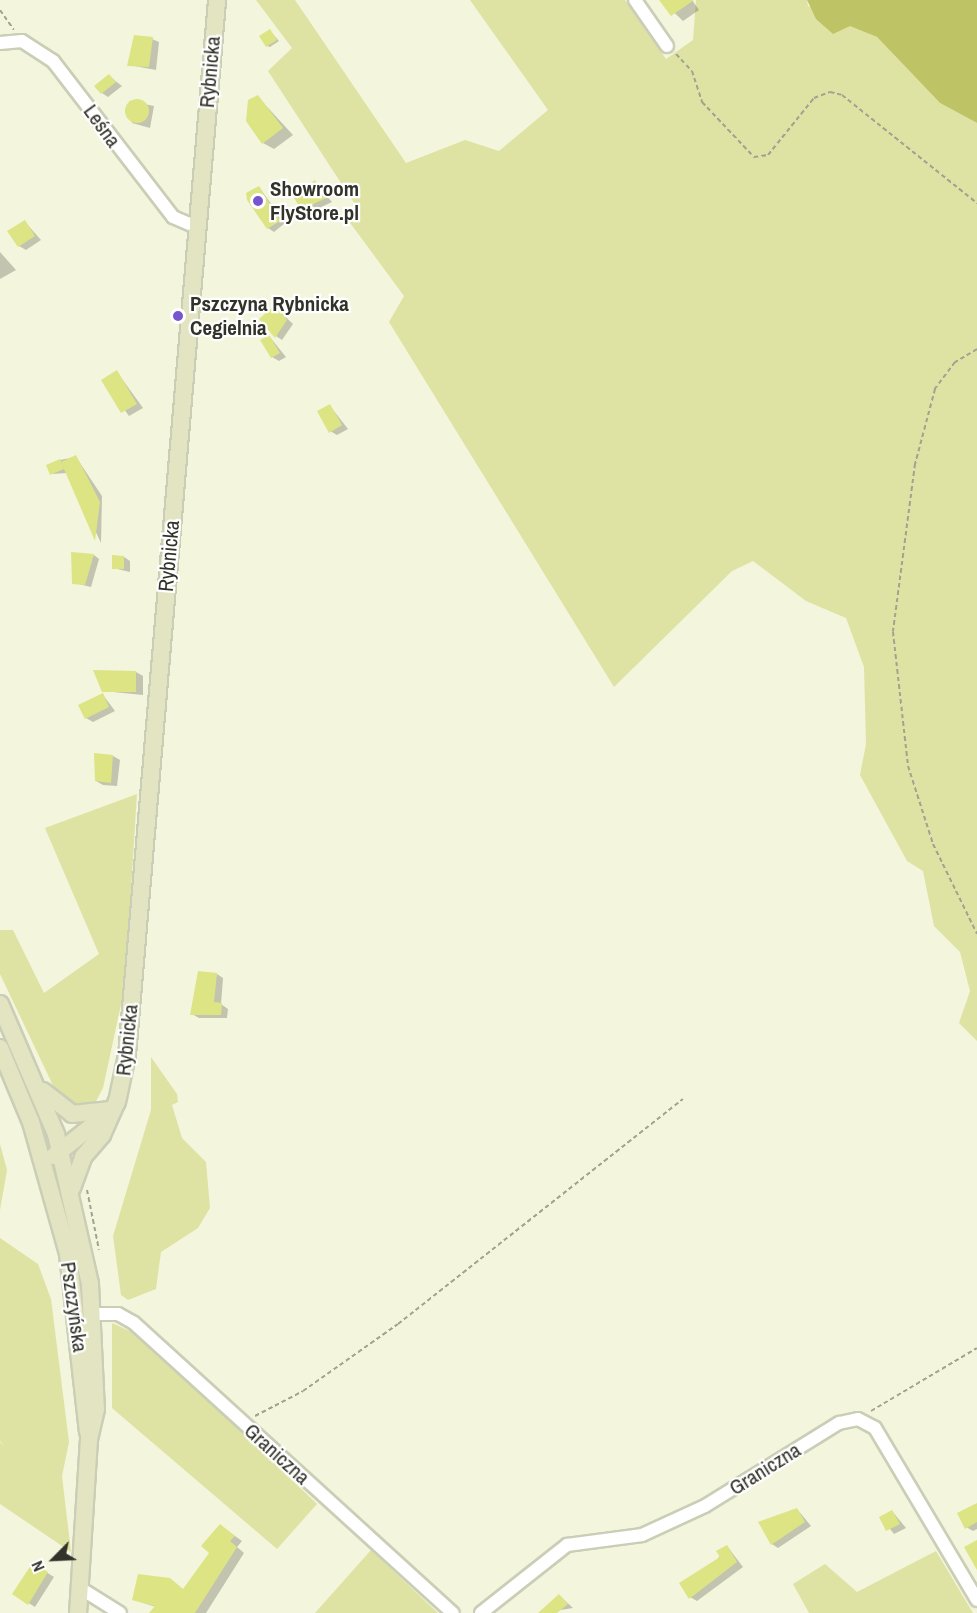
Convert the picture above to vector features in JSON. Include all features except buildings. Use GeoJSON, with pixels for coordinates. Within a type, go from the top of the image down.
{"type":"FeatureCollection","features":[{"type":"Feature","properties":{"kind":"main road","name":"Rybnicka"},"geometry":{"type":"LineString","coordinates":[[72,1188],[91,1145],[113,1109],[127,1055],[217,0]]}},
{"type":"Feature","properties":{"kind":"main road","name":"Pszczyńska"},"geometry":{"type":"LineString","coordinates":[[0,1004],[38,1086],[61,1148],[72,1188],[93,1314],[96,1409],[89,1439]]}},
{"type":"Feature","properties":{"kind":"main road","name":"Pszczyńska"},"geometry":{"type":"LineString","coordinates":[[0,1048],[31,1122],[48,1177],[74,1294],[89,1439],[78,1613]]}},
{"type":"Feature","properties":{"kind":"main road"},"geometry":{"type":"LineString","coordinates":[[38,1086],[72,1114],[113,1109]]}},
{"type":"Feature","properties":{"kind":"main road"},"geometry":{"type":"LineString","coordinates":[[48,1177],[61,1148],[113,1109]]}},
{"type":"Feature","properties":{"kind":"main road"},"geometry":{"type":"LineString","coordinates":[[31,1122],[61,1148],[91,1145]]}},
{"type":"Feature","properties":{"kind":"street"},"geometry":{"type":"LineString","coordinates":[[636,0],[667,46]]}},
{"type":"Feature","properties":{"kind":"street","name":"Leśna"},"geometry":{"type":"LineString","coordinates":[[22,41],[53,61],[173,217],[197,227]]}},
{"type":"Feature","properties":{"kind":"street"},"geometry":{"type":"LineString","coordinates":[[0,43],[22,41]]}},
{"type":"Feature","properties":{"kind":"street","name":"Graniczna"},"geometry":{"type":"LineString","coordinates":[[93,1314],[125,1316],[453,1613]]}},
{"type":"Feature","properties":{"kind":"street"},"geometry":{"type":"LineString","coordinates":[[858,1419],[875,1428],[977,1600]]}},
{"type":"Feature","properties":{"kind":"street","name":"Graniczna"},"geometry":{"type":"LineString","coordinates":[[481,1613],[567,1545],[642,1535],[705,1506],[839,1423],[858,1419]]}},
{"type":"Feature","properties":{"kind":"street"},"geometry":{"type":"LineString","coordinates":[[80,1588],[120,1613]]}},
{"type":"Feature","properties":{"kind":"path"},"geometry":{"type":"LineString","coordinates":[[0,10],[22,41]]}},
{"type":"Feature","properties":{"kind":"path"},"geometry":{"type":"LineString","coordinates":[[667,46],[692,71],[702,102],[754,157],[768,155],[814,98],[830,92],[842,95],[977,203]]}},
{"type":"Feature","properties":{"kind":"path"},"geometry":{"type":"LineString","coordinates":[[977,349],[955,362],[935,388],[915,464],[893,632],[908,766],[933,844],[977,934]]}},
{"type":"Feature","properties":{"kind":"path"},"geometry":{"type":"LineString","coordinates":[[241,1422],[303,1391],[398,1324],[683,1099]]}},
{"type":"Feature","properties":{"kind":"path"},"geometry":{"type":"LineString","coordinates":[[858,1419],[977,1348]]}},
{"type":"Feature","properties":{"kind":"shaded area"},"geometry":{"type":"Polygon","coordinates":[[[256,0],[295,0],[406,163],[465,140],[499,151],[548,110],[470,0],[625,0],[666,59],[693,40],[696,0],[807,0],[808,6],[877,37],[940,103],[977,123],[977,1041],[959,1023],[970,991],[960,952],[934,926],[923,871],[907,861],[860,775],[866,744],[864,667],[846,618],[806,601],[753,561],[732,571],[614,687],[389,322],[404,296],[348,220],[360,212],[268,71],[292,48],[256,0]]]}},
{"type":"Feature","properties":{"kind":"shaded area"},"geometry":{"type":"Polygon","coordinates":[[[807,0],[977,0],[977,123],[940,103],[877,37],[850,26],[833,34],[816,19],[807,0]]]}},
{"type":"Feature","properties":{"kind":"shaded area"},"geometry":{"type":"Polygon","coordinates":[[[137,794],[125,986],[103,1088],[95,1103],[70,1107],[58,1096],[0,974],[0,930],[13,930],[44,993],[99,954],[45,828],[137,794]]]}},
{"type":"Feature","properties":{"kind":"shaded area"},"geometry":{"type":"Polygon","coordinates":[[[151,1057],[177,1094],[178,1102],[172,1105],[182,1138],[206,1162],[210,1208],[198,1228],[161,1252],[156,1289],[128,1300],[121,1295],[113,1236],[151,1110],[151,1057]]]}},
{"type":"Feature","properties":{"kind":"shaded area"},"geometry":{"type":"Polygon","coordinates":[[[0,1144],[7,1170],[0,1210],[0,1144]]]}},
{"type":"Feature","properties":{"kind":"shaded area"},"geometry":{"type":"Polygon","coordinates":[[[0,1238],[38,1264],[51,1299],[69,1442],[62,1476],[71,1552],[0,1504],[0,1442],[5,1447],[0,1441],[0,1238]]]}},
{"type":"Feature","properties":{"kind":"shaded area"},"geometry":{"type":"Polygon","coordinates":[[[112,1323],[143,1337],[317,1504],[277,1549],[112,1408],[112,1323]]]}},
{"type":"Feature","properties":{"kind":"shaded area"},"geometry":{"type":"Polygon","coordinates":[[[371,1550],[438,1613],[315,1613],[371,1550]]]}},
{"type":"Feature","properties":{"kind":"shaded area"},"geometry":{"type":"Polygon","coordinates":[[[936,1551],[973,1613],[809,1613],[793,1584],[825,1564],[857,1592],[936,1551]]]}},
{"type":"Feature","properties":{"kind":"place","name":"Showroom FlyStore.pl"},"geometry":{"type":"Point","coordinates":[258,201]}},
{"type":"Feature","properties":{"kind":"place","name":"Pszczyna Rybnicka Cegielnia"},"geometry":{"type":"Point","coordinates":[178,316]}}]}
